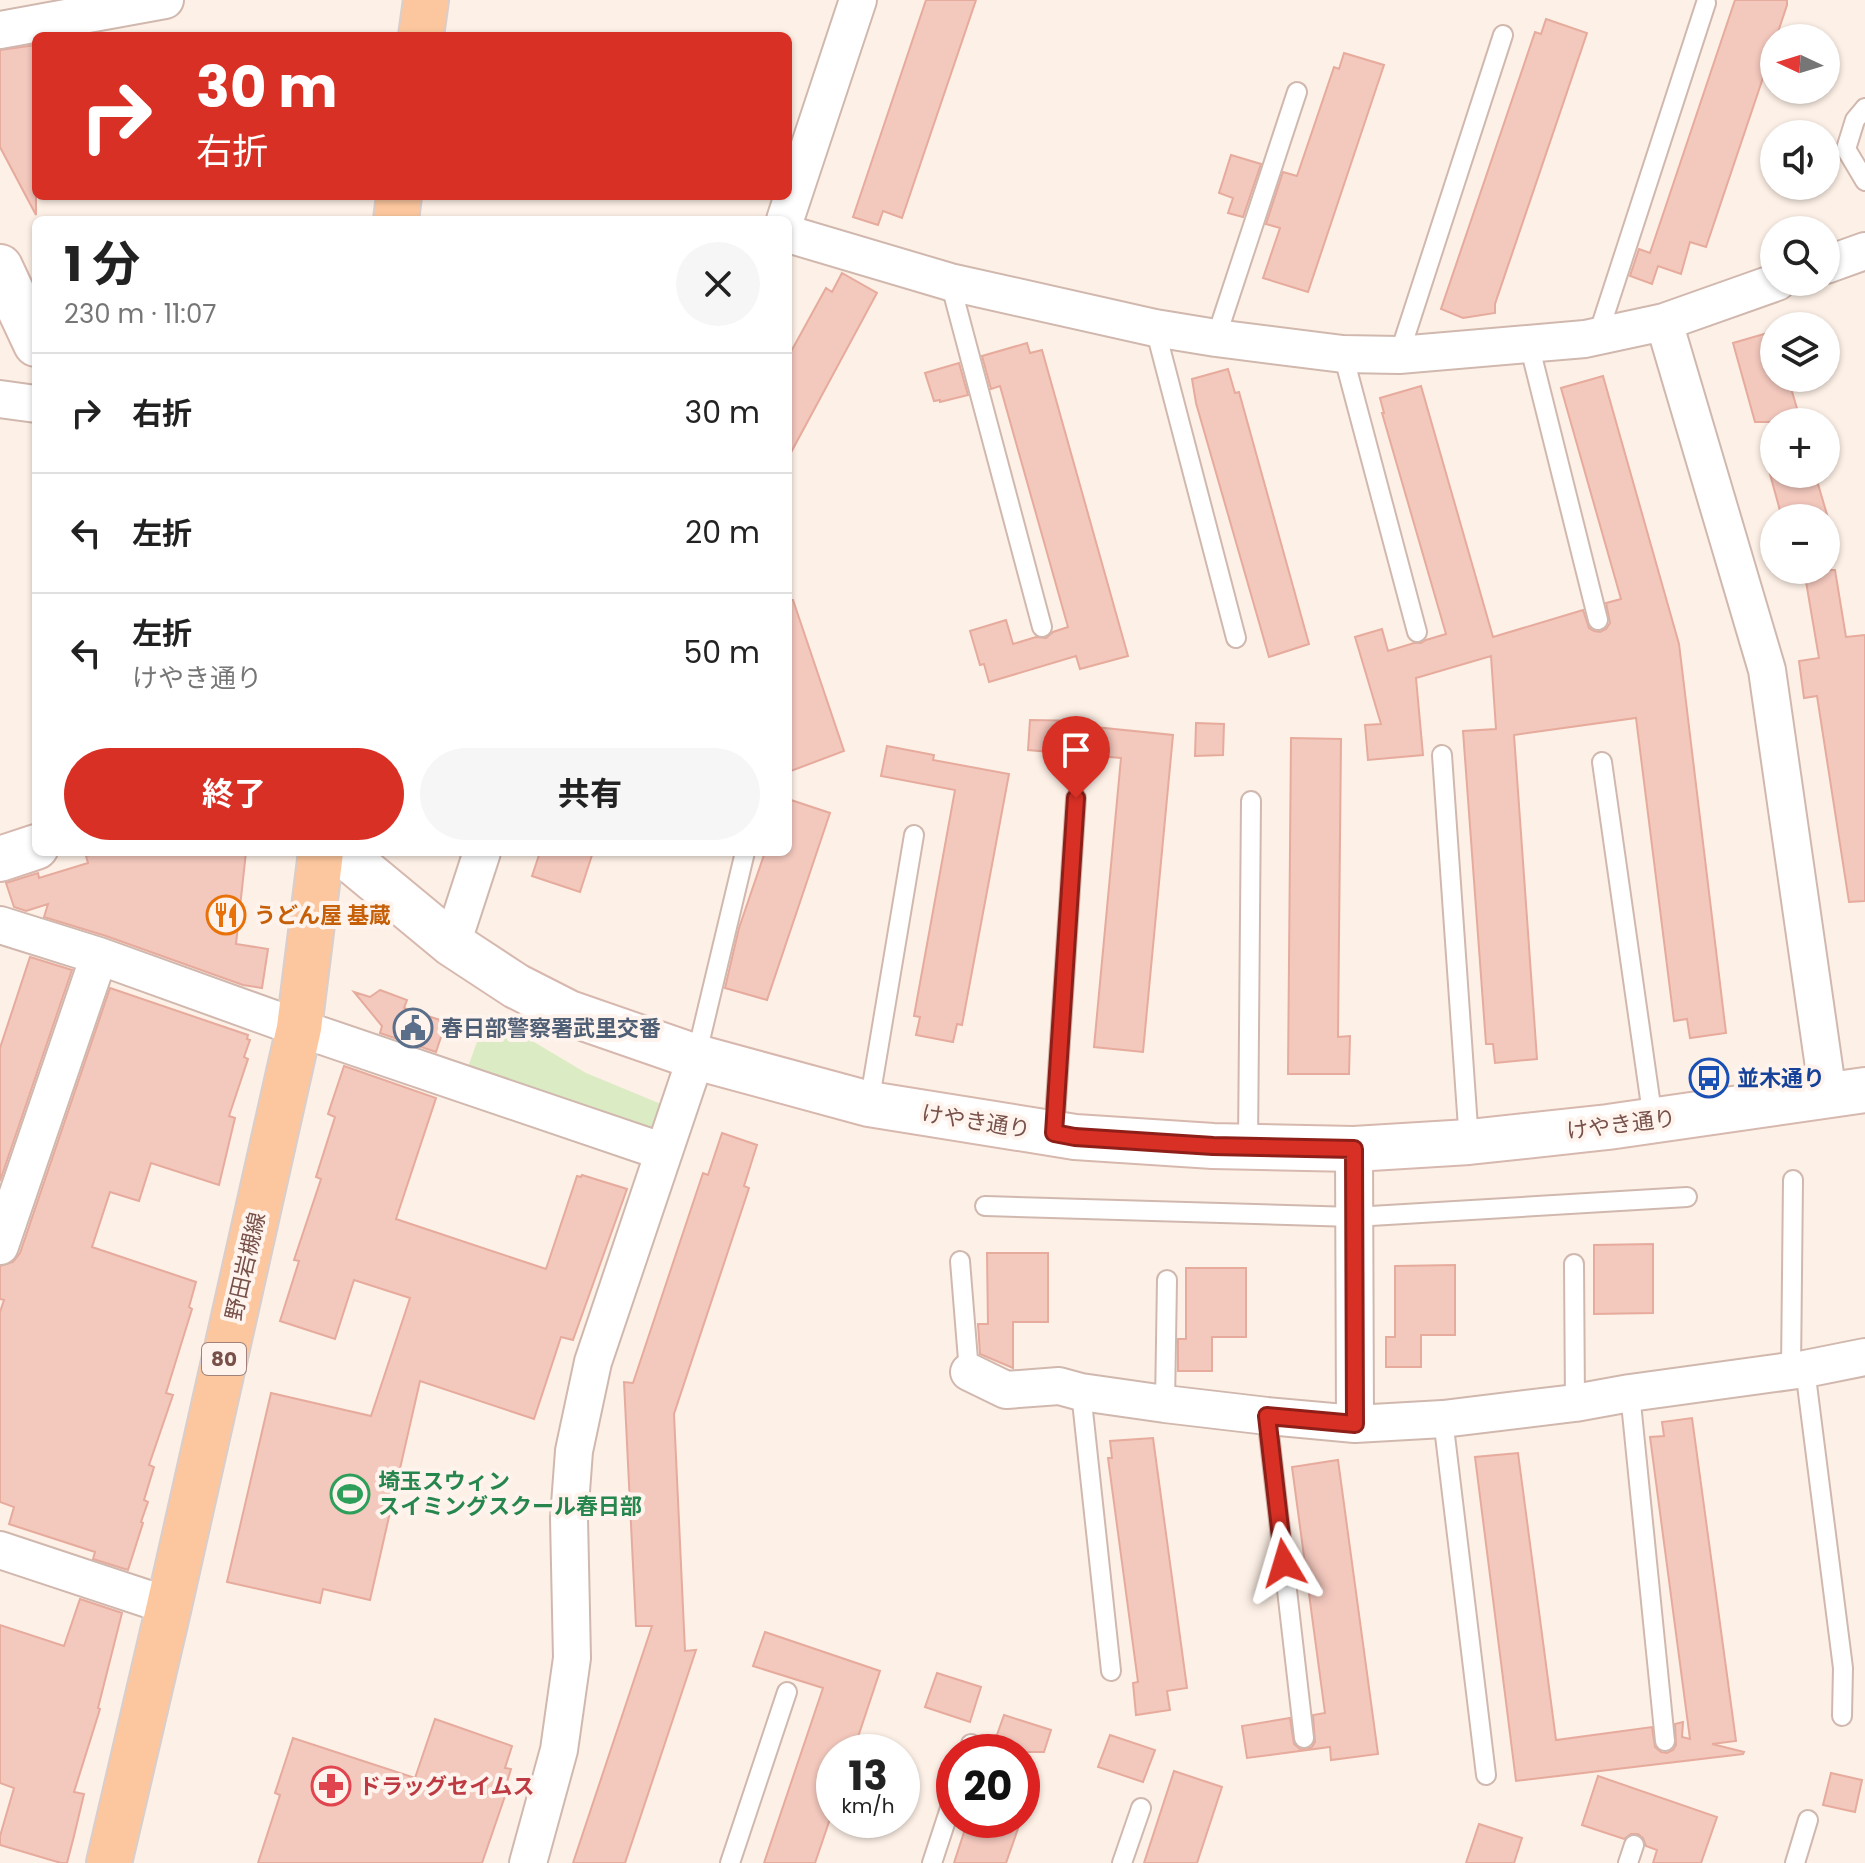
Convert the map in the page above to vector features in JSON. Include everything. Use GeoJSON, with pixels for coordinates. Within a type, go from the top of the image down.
{"type":"FeatureCollection","features":[{"type":"Feature","properties":{"kind":"main road"},"geometry":{"type":"LineString","coordinates":[[422,32],[426,0]]}},
{"type":"Feature","properties":{"kind":"main road","name":"野田岩槻線"},"geometry":{"type":"LineString","coordinates":[[109,1863],[299,1028],[320,856]]}},
{"type":"Feature","properties":{"kind":"street"},"geometry":{"type":"LineString","coordinates":[[0,30],[165,0]]}},
{"type":"Feature","properties":{"kind":"street"},"geometry":{"type":"LineString","coordinates":[[792,199],[858,0]]}},
{"type":"Feature","properties":{"kind":"street"},"geometry":{"type":"LineString","coordinates":[[792,235],[950,282],[1155,328],[1343,354],[1399,355],[1585,339],[1664,322],[1760,288]]}},
{"type":"Feature","properties":{"kind":"street"},"geometry":{"type":"LineString","coordinates":[[1840,260],[1865,251]]}},
{"type":"Feature","properties":{"kind":"street"},"geometry":{"type":"LineString","coordinates":[[0,267],[32,335]]}},
{"type":"Feature","properties":{"kind":"street"},"geometry":{"type":"LineString","coordinates":[[1664,322],[1767,670],[1847,1092]]}},
{"type":"Feature","properties":{"kind":"street"},"geometry":{"type":"LineString","coordinates":[[0,399],[32,403]]}},
{"type":"Feature","properties":{"kind":"street"},"geometry":{"type":"LineString","coordinates":[[0,859],[32,848]]}},
{"type":"Feature","properties":{"kind":"street","name":"けやき通り"},"geometry":{"type":"LineString","coordinates":[[346,856],[452,944],[516,986],[569,1013],[696,1057],[869,1104],[1075,1137],[1248,1147],[1354,1149],[1469,1142],[1847,1092]]}},
{"type":"Feature","properties":{"kind":"street"},"geometry":{"type":"LineString","coordinates":[[452,944],[481,856]]}},
{"type":"Feature","properties":{"kind":"street"},"geometry":{"type":"LineString","coordinates":[[2,933],[99,956],[299,1028],[664,1152]]}},
{"type":"Feature","properties":{"kind":"street"},"geometry":{"type":"LineString","coordinates":[[0,1246],[99,956]]}},
{"type":"Feature","properties":{"kind":"street"},"geometry":{"type":"LineString","coordinates":[[528,1863],[559,1750],[572,1658],[569,1518],[574,1451],[593,1362],[696,1057]]}},
{"type":"Feature","properties":{"kind":"street"},"geometry":{"type":"LineString","coordinates":[[1354,1149],[1355,1424]]}},
{"type":"Feature","properties":{"kind":"street"},"geometry":{"type":"LineString","coordinates":[[969,1372],[1006,1390],[1059,1386],[1165,1404],[1355,1424],[1443,1419],[1575,1403],[1865,1357]]}},
{"type":"Feature","properties":{"kind":"street"},"geometry":{"type":"LineString","coordinates":[[0,1550],[169,1606]]}},
{"type":"Feature","properties":{"kind":"lane"},"geometry":{"type":"LineString","coordinates":[[1598,335],[1706,3]]}},
{"type":"Feature","properties":{"kind":"lane"},"geometry":{"type":"LineString","coordinates":[[1399,355],[1503,35]]}},
{"type":"Feature","properties":{"kind":"lane"},"geometry":{"type":"LineString","coordinates":[[1216,338],[1297,92]]}},
{"type":"Feature","properties":{"kind":"lane"},"geometry":{"type":"LineString","coordinates":[[1865,108],[1855,120],[1846,149],[1865,181]]}},
{"type":"Feature","properties":{"kind":"lane"},"geometry":{"type":"LineString","coordinates":[[950,282],[1042,627]]}},
{"type":"Feature","properties":{"kind":"lane"},"geometry":{"type":"LineString","coordinates":[[1155,328],[1236,638]]}},
{"type":"Feature","properties":{"kind":"lane"},"geometry":{"type":"LineString","coordinates":[[1529,344],[1598,620]]}},
{"type":"Feature","properties":{"kind":"lane"},"geometry":{"type":"LineString","coordinates":[[1343,354],[1417,632]]}},
{"type":"Feature","properties":{"kind":"lane"},"geometry":{"type":"LineString","coordinates":[[1442,755],[1469,1142]]}},
{"type":"Feature","properties":{"kind":"lane"},"geometry":{"type":"LineString","coordinates":[[1602,762],[1653,1120]]}},
{"type":"Feature","properties":{"kind":"lane"},"geometry":{"type":"LineString","coordinates":[[1054,1133],[1076,798]]}},
{"type":"Feature","properties":{"kind":"lane"},"geometry":{"type":"LineString","coordinates":[[1248,1147],[1251,801]]}},
{"type":"Feature","properties":{"kind":"lane"},"geometry":{"type":"LineString","coordinates":[[869,1104],[914,835]]}},
{"type":"Feature","properties":{"kind":"lane"},"geometry":{"type":"LineString","coordinates":[[696,1057],[744,856]]}},
{"type":"Feature","properties":{"kind":"lane"},"geometry":{"type":"LineString","coordinates":[[1793,1180],[1798,1370],[1843,1668],[1842,1716]]}},
{"type":"Feature","properties":{"kind":"lane"},"geometry":{"type":"LineString","coordinates":[[985,1206],[1354,1217],[1687,1197]]}},
{"type":"Feature","properties":{"kind":"lane"},"geometry":{"type":"LineString","coordinates":[[960,1261],[969,1372]]}},
{"type":"Feature","properties":{"kind":"lane"},"geometry":{"type":"LineString","coordinates":[[1574,1264],[1575,1403]]}},
{"type":"Feature","properties":{"kind":"lane"},"geometry":{"type":"LineString","coordinates":[[1165,1404],[1167,1280]]}},
{"type":"Feature","properties":{"kind":"lane"},"geometry":{"type":"LineString","coordinates":[[1081,1392],[1111,1671]]}},
{"type":"Feature","properties":{"kind":"lane"},"geometry":{"type":"LineString","coordinates":[[1630,1393],[1665,1741]]}},
{"type":"Feature","properties":{"kind":"lane"},"geometry":{"type":"LineString","coordinates":[[1267,1416],[1304,1738]]}},
{"type":"Feature","properties":{"kind":"lane"},"geometry":{"type":"LineString","coordinates":[[1443,1419],[1486,1775]]}},
{"type":"Feature","properties":{"kind":"lane"},"geometry":{"type":"LineString","coordinates":[[730,1863],[787,1692]]}},
{"type":"Feature","properties":{"kind":"lane"},"geometry":{"type":"LineString","coordinates":[[1122,1863],[1141,1808]]}},
{"type":"Feature","properties":{"kind":"lane"},"geometry":{"type":"LineString","coordinates":[[1795,1863],[1808,1820]]}},
{"type":"Feature","properties":{"kind":"lane"},"geometry":{"type":"LineString","coordinates":[[932,1863],[940,1838]]}},
{"type":"Feature","properties":{"kind":"green space"},"geometry":{"type":"Polygon","coordinates":[[[487,1014],[586,1073],[661,1104],[652,1131],[468,1067],[487,1014]]]}},
{"type":"Feature","properties":{"kind":"building"},"geometry":{"type":"Polygon","coordinates":[[[926,0],[976,0],[902,218],[883,211],[878,225],[853,217],[926,0]]]}},
{"type":"Feature","properties":{"kind":"building"},"geometry":{"type":"Polygon","coordinates":[[[1735,0],[1787,0],[1781,24],[1760,24],[1760,87],[1706,247],[1690,242],[1681,274],[1658,266],[1652,284],[1630,276],[1639,249],[1650,253],[1735,0]]]}},
{"type":"Feature","properties":{"kind":"building"},"geometry":{"type":"Polygon","coordinates":[[[1546,19],[1587,33],[1495,304],[1495,313],[1463,318],[1441,309],[1535,32],[1541,34],[1546,19]]]}},
{"type":"Feature","properties":{"kind":"building"},"geometry":{"type":"Polygon","coordinates":[[[32,46],[32,200],[36,200],[36,215],[0,147],[0,50],[32,46]]]}},
{"type":"Feature","properties":{"kind":"building"},"geometry":{"type":"Polygon","coordinates":[[[1344,53],[1384,65],[1308,292],[1263,278],[1280,228],[1266,224],[1283,172],[1297,176],[1334,67],[1339,69],[1344,53]]]}},
{"type":"Feature","properties":{"kind":"building"},"geometry":{"type":"Polygon","coordinates":[[[1231,155],[1261,164],[1243,217],[1228,213],[1233,198],[1219,193],[1231,155]]]}},
{"type":"Feature","properties":{"kind":"building"},"geometry":{"type":"Polygon","coordinates":[[[842,273],[877,293],[792,451],[792,350],[826,288],[832,292],[842,273]]]}},
{"type":"Feature","properties":{"kind":"building"},"geometry":{"type":"Polygon","coordinates":[[[1760,335],[1760,392],[1792,392],[1797,408],[1760,408],[1760,422],[1755,422],[1733,343],[1760,335]]]}},
{"type":"Feature","properties":{"kind":"building"},"geometry":{"type":"Polygon","coordinates":[[[1027,343],[1030,353],[1042,350],[1128,656],[1080,669],[1076,656],[989,682],[984,664],[980,665],[970,631],[1006,620],[1013,644],[1036,637],[1046,638],[1068,627],[1000,386],[991,389],[982,356],[1027,343]]]}},
{"type":"Feature","properties":{"kind":"building"},"geometry":{"type":"Polygon","coordinates":[[[959,363],[968,395],[934,401],[925,373],[959,363]]]}},
{"type":"Feature","properties":{"kind":"building"},"geometry":{"type":"Polygon","coordinates":[[[1228,369],[1235,393],[1239,392],[1309,644],[1269,657],[1196,403],[1192,379],[1228,369]]]}},
{"type":"Feature","properties":{"kind":"building"},"geometry":{"type":"Polygon","coordinates":[[[1603,376],[1679,644],[1726,1033],[1690,1038],[1687,1019],[1674,1021],[1636,718],[1514,735],[1537,1059],[1495,1063],[1493,1044],[1486,1044],[1463,731],[1496,729],[1491,656],[1416,678],[1423,755],[1368,760],[1365,725],[1381,724],[1355,637],[1382,629],[1388,651],[1446,634],[1380,398],[1421,386],[1493,637],[1583,610],[1589,628],[1600,632],[1610,623],[1606,603],[1621,599],[1561,388],[1603,376]]]}},
{"type":"Feature","properties":{"kind":"building"},"geometry":{"type":"Polygon","coordinates":[[[1774,488],[1819,488],[1824,504],[1778,504],[1774,488]]]}},
{"type":"Feature","properties":{"kind":"building"},"geometry":{"type":"Polygon","coordinates":[[[1806,584],[1837,584],[1846,637],[1865,635],[1865,901],[1849,902],[1817,696],[1804,698],[1799,661],[1819,658],[1806,584]]]}},
{"type":"Feature","properties":{"kind":"building"},"geometry":{"type":"Polygon","coordinates":[[[792,600],[844,751],[792,770],[792,600]]]}},
{"type":"Feature","properties":{"kind":"building"},"geometry":{"type":"Polygon","coordinates":[[[1030,720],[1085,721],[1085,726],[1173,735],[1143,1052],[1094,1047],[1121,758],[1028,750],[1030,720]]]}},
{"type":"Feature","properties":{"kind":"building"},"geometry":{"type":"Polygon","coordinates":[[[1196,723],[1224,724],[1223,755],[1195,756],[1196,723]]]}},
{"type":"Feature","properties":{"kind":"building"},"geometry":{"type":"Polygon","coordinates":[[[1291,738],[1341,739],[1338,1037],[1350,1036],[1349,1074],[1288,1074],[1291,738]]]}},
{"type":"Feature","properties":{"kind":"building"},"geometry":{"type":"Polygon","coordinates":[[[887,746],[934,755],[933,760],[1009,774],[962,1025],[957,1024],[953,1042],[916,1035],[920,1017],[914,1016],[955,790],[881,776],[887,746]]]}},
{"type":"Feature","properties":{"kind":"building"},"geometry":{"type":"Polygon","coordinates":[[[792,800],[830,813],[767,1000],[725,988],[739,928],[764,856],[792,856],[792,800]]]}},
{"type":"Feature","properties":{"kind":"building"},"geometry":{"type":"Polygon","coordinates":[[[86,856],[246,856],[236,944],[268,949],[262,988],[243,985],[44,917],[48,904],[26,911],[14,907],[6,883],[38,873],[39,878],[88,863],[86,856]]]}},
{"type":"Feature","properties":{"kind":"building"},"geometry":{"type":"Polygon","coordinates":[[[539,856],[592,856],[580,892],[532,876],[539,856]]]}},
{"type":"Feature","properties":{"kind":"building"},"geometry":{"type":"Polygon","coordinates":[[[30,957],[72,970],[0,1181],[0,1048],[30,957]]]}},
{"type":"Feature","properties":{"kind":"building"},"geometry":{"type":"Polygon","coordinates":[[[110,988],[248,1035],[247,1039],[250,1040],[244,1057],[248,1059],[229,1116],[235,1118],[219,1185],[151,1163],[139,1201],[110,1192],[92,1247],[196,1282],[189,1307],[192,1309],[166,1393],[173,1395],[149,1465],[154,1467],[144,1500],[148,1502],[128,1570],[93,1559],[95,1552],[9,1524],[14,1507],[0,1502],[0,1312],[4,1300],[0,1299],[0,1266],[13,1262],[20,1253],[110,988]]]}},
{"type":"Feature","properties":{"kind":"building","name":"春日部警察署武里交番"},"geometry":{"type":"Polygon","coordinates":[[[380,990],[407,1000],[404,1008],[446,1022],[436,1052],[380,1033],[382,1026],[354,992],[370,997],[380,990]]]}},
{"type":"Feature","properties":{"kind":"building"},"geometry":{"type":"Polygon","coordinates":[[[344,1066],[436,1098],[396,1219],[546,1269],[577,1176],[627,1189],[573,1340],[561,1337],[534,1419],[420,1381],[370,1600],[323,1589],[320,1603],[227,1582],[271,1393],[371,1416],[410,1298],[354,1280],[335,1339],[280,1321],[299,1261],[294,1260],[321,1179],[316,1177],[335,1117],[328,1114],[344,1066]]]}},
{"type":"Feature","properties":{"kind":"building"},"geometry":{"type":"Polygon","coordinates":[[[722,1133],[757,1145],[744,1186],[749,1188],[674,1414],[685,1651],[696,1650],[625,1863],[573,1863],[652,1626],[636,1626],[624,1382],[633,1383],[703,1173],[708,1175],[722,1133]]]}},
{"type":"Feature","properties":{"kind":"building"},"geometry":{"type":"Polygon","coordinates":[[[1653,1244],[1653,1313],[1594,1314],[1594,1245],[1653,1244]]]}},
{"type":"Feature","properties":{"kind":"building"},"geometry":{"type":"Polygon","coordinates":[[[987,1253],[1048,1253],[1048,1322],[1013,1322],[1013,1368],[980,1354],[978,1324],[988,1324],[987,1253]]]}},
{"type":"Feature","properties":{"kind":"building"},"geometry":{"type":"Polygon","coordinates":[[[1455,1265],[1455,1335],[1421,1335],[1421,1367],[1386,1367],[1386,1337],[1395,1337],[1395,1266],[1455,1265]]]}},
{"type":"Feature","properties":{"kind":"building"},"geometry":{"type":"Polygon","coordinates":[[[1186,1268],[1246,1268],[1246,1337],[1212,1337],[1212,1371],[1178,1371],[1178,1339],[1186,1339],[1186,1268]]]}},
{"type":"Feature","properties":{"kind":"building"},"geometry":{"type":"Polygon","coordinates":[[[1692,1418],[1736,1741],[1712,1744],[1744,1752],[1516,1781],[1475,1457],[1518,1453],[1556,1740],[1652,1727],[1655,1747],[1667,1753],[1676,1745],[1675,1724],[1683,1722],[1682,1737],[1690,1739],[1650,1437],[1664,1436],[1662,1422],[1692,1418]]]}},
{"type":"Feature","properties":{"kind":"building"},"geometry":{"type":"Polygon","coordinates":[[[1153,1438],[1187,1688],[1167,1691],[1170,1710],[1136,1715],[1133,1683],[1138,1682],[1108,1458],[1112,1458],[1110,1441],[1153,1438]]]}},
{"type":"Feature","properties":{"kind":"building"},"geometry":{"type":"Polygon","coordinates":[[[1338,1460],[1378,1754],[1331,1760],[1330,1747],[1247,1758],[1242,1726],[1290,1718],[1294,1744],[1306,1750],[1315,1742],[1313,1715],[1325,1713],[1292,1467],[1338,1460]]]}},
{"type":"Feature","properties":{"kind":"building"},"geometry":{"type":"Polygon","coordinates":[[[80,1599],[122,1613],[100,1709],[74,1792],[84,1794],[74,1836],[67,1863],[61,1863],[0,1845],[14,1788],[0,1783],[0,1625],[64,1646],[80,1599]]]}},
{"type":"Feature","properties":{"kind":"building"},"geometry":{"type":"Polygon","coordinates":[[[765,1632],[880,1671],[859,1734],[816,1734],[816,1838],[823,1838],[815,1863],[764,1863],[823,1688],[753,1666],[765,1632]]]}},
{"type":"Feature","properties":{"kind":"building"},"geometry":{"type":"Polygon","coordinates":[[[937,1673],[981,1687],[970,1722],[925,1707],[937,1673]]]}},
{"type":"Feature","properties":{"kind":"building"},"geometry":{"type":"Polygon","coordinates":[[[1004,1715],[1051,1730],[1044,1752],[1040,1752],[1040,1734],[997,1734],[1004,1715]]]}},
{"type":"Feature","properties":{"kind":"building"},"geometry":{"type":"Polygon","coordinates":[[[435,1719],[512,1746],[505,1768],[511,1769],[505,1796],[482,1863],[258,1863],[280,1795],[275,1793],[293,1738],[415,1778],[435,1719]]]}},
{"type":"Feature","properties":{"kind":"building"},"geometry":{"type":"Polygon","coordinates":[[[1110,1735],[1155,1750],[1143,1782],[1098,1767],[1110,1735]]]}},
{"type":"Feature","properties":{"kind":"building"},"geometry":{"type":"Polygon","coordinates":[[[1174,1771],[1222,1787],[1197,1863],[1144,1863],[1174,1771]]]}},
{"type":"Feature","properties":{"kind":"building"},"geometry":{"type":"Polygon","coordinates":[[[1831,1773],[1862,1780],[1855,1812],[1823,1805],[1831,1773]]]}},
{"type":"Feature","properties":{"kind":"building"},"geometry":{"type":"Polygon","coordinates":[[[1598,1776],[1717,1817],[1701,1863],[1653,1863],[1657,1850],[1646,1846],[1638,1834],[1624,1839],[1582,1825],[1598,1776]]]}},
{"type":"Feature","properties":{"kind":"building"},"geometry":{"type":"Polygon","coordinates":[[[1479,1824],[1522,1838],[1514,1863],[1466,1863],[1479,1824]]]}},
{"type":"Feature","properties":{"kind":"building"},"geometry":{"type":"Polygon","coordinates":[[[962,1838],[1015,1838],[1006,1863],[954,1863],[962,1838]]]}},
{"type":"Feature","properties":{"kind":"place","name":"うどん屋 基蔵"},"geometry":{"type":"Point","coordinates":[226,915]}},
{"type":"Feature","properties":{"kind":"place","name":"春日部警察署武里交番"},"geometry":{"type":"Point","coordinates":[413,1028]}},
{"type":"Feature","properties":{"kind":"place","name":"並木通り"},"geometry":{"type":"Point","coordinates":[1709,1078]}},
{"type":"Feature","properties":{"kind":"place","name":"埼玉スウィン スイミングスクール春日部"},"geometry":{"type":"Point","coordinates":[350,1494]}},
{"type":"Feature","properties":{"kind":"place","name":"ドラッグセイムス"},"geometry":{"type":"Point","coordinates":[331,1786]}},
{"type":"Feature","properties":{"kind":"route"},"geometry":{"type":"LineString","coordinates":[[1076,798],[1054,1133],[1213,1146],[1354,1149],[1355,1424],[1267,1416],[1284,1563]]}}]}
